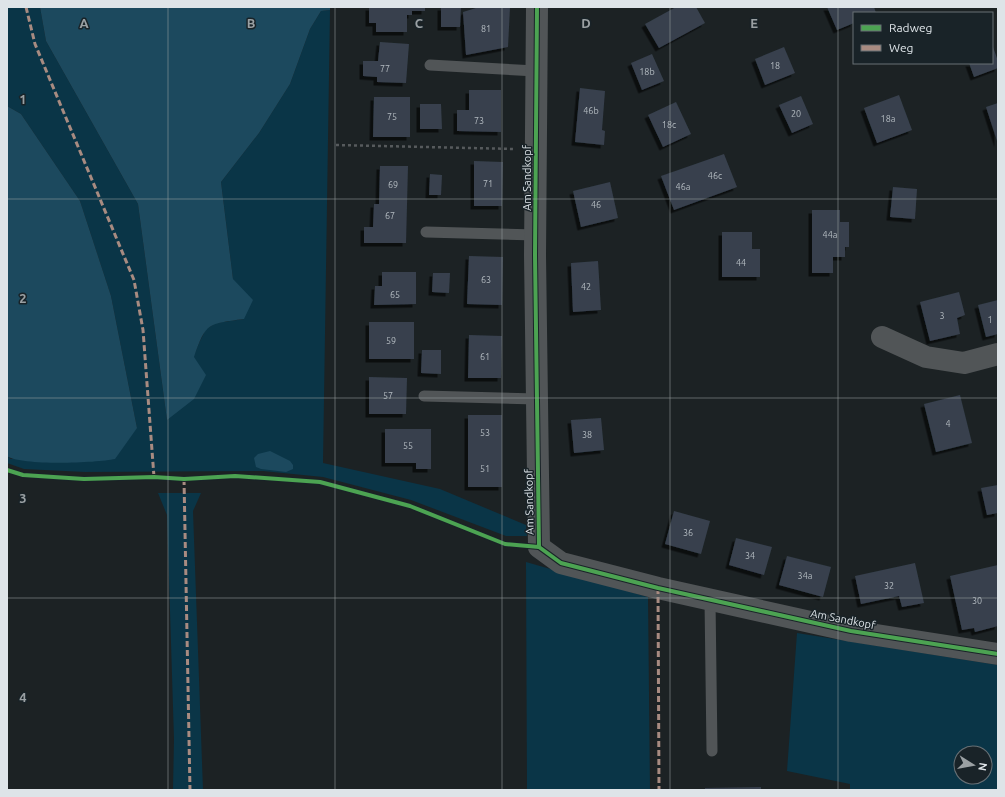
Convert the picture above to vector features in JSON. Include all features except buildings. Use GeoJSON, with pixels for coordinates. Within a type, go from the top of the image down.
{"type":"FeatureCollection","features":[{"type":"Feature","properties":{"kind":"street","name":"Am Sandkopf"},"geometry":{"type":"LineString","coordinates":[[537,7],[535,234],[538,547],[561,563],[658,588],[851,631],[998,654]]}},
{"type":"Feature","properties":{"kind":"street"},"geometry":{"type":"LineString","coordinates":[[882,336],[926,357],[956,362],[964,363],[998,354]]}},
{"type":"Feature","properties":{"kind":"lane"},"geometry":{"type":"LineString","coordinates":[[430,65],[536,71]]}},
{"type":"Feature","properties":{"kind":"lane"},"geometry":{"type":"LineString","coordinates":[[426,232],[535,234]]}},
{"type":"Feature","properties":{"kind":"lane"},"geometry":{"type":"LineString","coordinates":[[424,396],[536,399]]}},
{"type":"Feature","properties":{"kind":"lane"},"geometry":{"type":"LineString","coordinates":[[710,600],[712,751]]}},
{"type":"Feature","properties":{"kind":"path"},"geometry":{"type":"LineString","coordinates":[[336,145],[536,149]]}},
{"type":"Feature","properties":{"kind":"shaded area"},"geometry":{"type":"Polygon","coordinates":[[[7,7],[40,7],[46,41],[138,204],[167,420],[206,329],[216,323],[244,319],[233,279],[221,182],[259,133],[290,84],[310,29],[321,11],[330,10],[323,463],[440,489],[526,525],[527,536],[506,536],[411,500],[323,477],[263,471],[85,472],[24,469],[7,463],[7,456],[11,459],[137,428],[111,296],[80,201],[21,114],[7,106],[7,7]]]}},
{"type":"Feature","properties":{"kind":"shaded area"},"geometry":{"type":"Polygon","coordinates":[[[40,7],[330,7],[330,10],[321,11],[310,29],[290,84],[259,133],[221,182],[233,279],[253,300],[244,319],[216,324],[206,331],[194,357],[206,375],[194,399],[167,420],[138,204],[46,41],[40,7]]]}},
{"type":"Feature","properties":{"kind":"shaded area"},"geometry":{"type":"Polygon","coordinates":[[[7,106],[21,114],[80,201],[111,296],[137,428],[115,459],[92,462],[59,463],[27,461],[7,456],[7,106]]]}},
{"type":"Feature","properties":{"kind":"shaded area"},"geometry":{"type":"Polygon","coordinates":[[[270,451],[290,461],[293,465],[293,469],[286,472],[256,467],[254,458],[258,454],[270,451]]]}},
{"type":"Feature","properties":{"kind":"shaded area"},"geometry":{"type":"Polygon","coordinates":[[[158,493],[201,493],[193,511],[203,790],[173,790],[174,739],[167,515],[158,493]]]}},
{"type":"Feature","properties":{"kind":"shaded area"},"geometry":{"type":"Polygon","coordinates":[[[526,562],[648,597],[650,790],[527,790],[526,562]]]}},
{"type":"Feature","properties":{"kind":"shaded area"},"geometry":{"type":"Polygon","coordinates":[[[797,633],[998,665],[998,790],[850,790],[850,784],[787,771],[797,633]]]}},
{"type":"Feature","properties":{"kind":"marked path"},"geometry":{"type":"LineString","coordinates":[[26,7],[35,44],[134,280],[143,330],[154,477]]}},
{"type":"Feature","properties":{"kind":"marked path"},"geometry":{"type":"LineString","coordinates":[[184,479],[190,790]]}},
{"type":"Feature","properties":{"kind":"marked path"},"geometry":{"type":"LineString","coordinates":[[658,588],[659,790]]}},
{"type":"Feature","properties":{"kind":"cycle path"},"geometry":{"type":"LineString","coordinates":[[537,7],[535,255],[539,547]]}},
{"type":"Feature","properties":{"kind":"cycle path"},"geometry":{"type":"LineString","coordinates":[[7,470],[23,475],[84,479],[154,477],[184,479],[235,476],[320,482],[410,506],[505,544],[539,547],[561,563],[658,588],[851,631],[998,654]]}}]}
